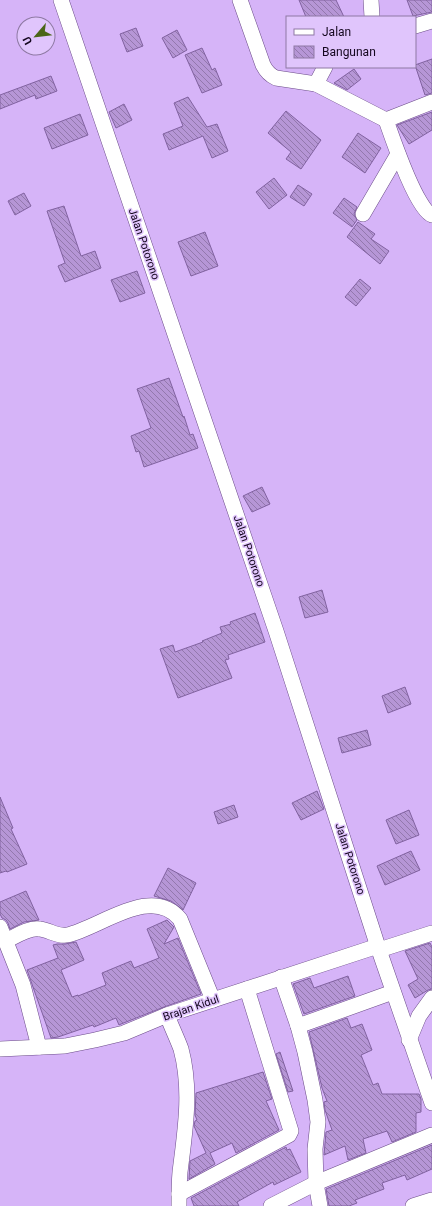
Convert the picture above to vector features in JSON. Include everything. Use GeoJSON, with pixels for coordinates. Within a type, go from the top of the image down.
{"type":"FeatureCollection","features":[{"type":"Feature","properties":{"kind":"street","name":"Jalan Potorono"},"geometry":{"type":"LineString","coordinates":[[61,0],[276,631],[378,948],[432,1104]]}},
{"type":"Feature","properties":{"kind":"street"},"geometry":{"type":"LineString","coordinates":[[240,0],[266,71],[276,78],[316,84],[386,120],[398,154],[422,207],[432,215]]}},
{"type":"Feature","properties":{"kind":"street"},"geometry":{"type":"LineString","coordinates":[[372,0],[372,16]]}},
{"type":"Feature","properties":{"kind":"street"},"geometry":{"type":"LineString","coordinates":[[416,26],[432,21]]}},
{"type":"Feature","properties":{"kind":"street"},"geometry":{"type":"LineString","coordinates":[[316,84],[324,68]]}},
{"type":"Feature","properties":{"kind":"street"},"geometry":{"type":"LineString","coordinates":[[386,120],[432,102]]}},
{"type":"Feature","properties":{"kind":"street"},"geometry":{"type":"LineString","coordinates":[[363,214],[398,154]]}},
{"type":"Feature","properties":{"kind":"street"},"geometry":{"type":"LineString","coordinates":[[6,940],[30,930],[39,929],[65,935],[94,926],[110,916],[139,907],[150,905],[165,908],[176,914],[180,919],[214,1000]]}},
{"type":"Feature","properties":{"kind":"street"},"geometry":{"type":"LineString","coordinates":[[0,926],[23,985],[39,1047]]}},
{"type":"Feature","properties":{"kind":"street","name":"Brajan Kidul"},"geometry":{"type":"LineString","coordinates":[[0,1048],[65,1046],[124,1033],[167,1015],[281,977],[378,948],[432,934]]}},
{"type":"Feature","properties":{"kind":"street"},"geometry":{"type":"LineString","coordinates":[[281,977],[298,1026],[315,1100],[318,1122],[315,1149],[316,1182],[320,1206]]}},
{"type":"Feature","properties":{"kind":"street"},"geometry":{"type":"LineString","coordinates":[[179,1200],[289,1135],[291,1131],[247,989]]}},
{"type":"Feature","properties":{"kind":"street"},"geometry":{"type":"LineString","coordinates":[[298,1026],[393,992]]}},
{"type":"Feature","properties":{"kind":"street"},"geometry":{"type":"LineString","coordinates":[[409,1040],[419,1016],[432,998]]}},
{"type":"Feature","properties":{"kind":"street"},"geometry":{"type":"LineString","coordinates":[[167,1015],[181,1050],[186,1082],[187,1110],[180,1174],[179,1200]]}},
{"type":"Feature","properties":{"kind":"street"},"geometry":{"type":"LineString","coordinates":[[271,1206],[316,1182],[432,1136]]}},
{"type":"Feature","properties":{"kind":"street"},"geometry":{"type":"LineString","coordinates":[[413,1206],[432,1200]]}},
{"type":"Feature","properties":{"kind":"building"},"geometry":{"type":"Polygon","coordinates":[[[299,0],[336,0],[344,16],[306,16],[299,0]]]}},
{"type":"Feature","properties":{"kind":"building"},"geometry":{"type":"Polygon","coordinates":[[[407,0],[432,0],[432,12],[413,16],[407,0]]]}},
{"type":"Feature","properties":{"kind":"building"},"geometry":{"type":"Polygon","coordinates":[[[136,28],[143,46],[127,52],[120,34],[136,28]]]}},
{"type":"Feature","properties":{"kind":"building"},"geometry":{"type":"Polygon","coordinates":[[[177,30],[187,50],[173,58],[162,38],[177,30]]]}},
{"type":"Feature","properties":{"kind":"building"},"geometry":{"type":"Polygon","coordinates":[[[202,48],[212,70],[215,68],[222,85],[202,93],[185,55],[202,48]]]}},
{"type":"Feature","properties":{"kind":"building"},"geometry":{"type":"Polygon","coordinates":[[[432,59],[432,93],[425,95],[416,65],[432,59]]]}},
{"type":"Feature","properties":{"kind":"building"},"geometry":{"type":"Polygon","coordinates":[[[354,69],[361,79],[347,90],[334,83],[354,69]]]}},
{"type":"Feature","properties":{"kind":"building"},"geometry":{"type":"Polygon","coordinates":[[[51,76],[57,91],[36,99],[35,95],[0,109],[0,95],[51,76]]]}},
{"type":"Feature","properties":{"kind":"building"},"geometry":{"type":"Polygon","coordinates":[[[188,97],[207,127],[217,124],[228,151],[212,158],[203,136],[169,150],[163,134],[183,126],[174,103],[188,97]]]}},
{"type":"Feature","properties":{"kind":"building"},"geometry":{"type":"Polygon","coordinates":[[[124,104],[132,120],[116,128],[109,112],[124,104]]]}},
{"type":"Feature","properties":{"kind":"building"},"geometry":{"type":"Polygon","coordinates":[[[286,111],[321,140],[301,169],[286,159],[291,152],[268,133],[286,111]]]}},
{"type":"Feature","properties":{"kind":"building"},"geometry":{"type":"Polygon","coordinates":[[[432,112],[432,130],[409,144],[397,125],[432,112]]]}},
{"type":"Feature","properties":{"kind":"building"},"geometry":{"type":"Polygon","coordinates":[[[80,114],[88,135],[52,149],[44,128],[80,114]]]}},
{"type":"Feature","properties":{"kind":"building"},"geometry":{"type":"Polygon","coordinates":[[[358,133],[381,148],[365,173],[342,157],[358,133]]]}},
{"type":"Feature","properties":{"kind":"building"},"geometry":{"type":"Polygon","coordinates":[[[274,178],[287,195],[269,209],[256,192],[274,178]]]}},
{"type":"Feature","properties":{"kind":"building"},"geometry":{"type":"Polygon","coordinates":[[[298,185],[312,194],[304,206],[290,197],[298,185]]]}},
{"type":"Feature","properties":{"kind":"building"},"geometry":{"type":"Polygon","coordinates":[[[24,193],[31,206],[15,215],[8,201],[24,193]]]}},
{"type":"Feature","properties":{"kind":"building"},"geometry":{"type":"Polygon","coordinates":[[[344,198],[357,207],[354,214],[357,220],[352,227],[333,213],[344,198]]]}},
{"type":"Feature","properties":{"kind":"building"},"geometry":{"type":"Polygon","coordinates":[[[64,206],[81,256],[95,251],[101,268],[65,282],[58,266],[65,263],[47,211],[64,206]]]}},
{"type":"Feature","properties":{"kind":"building"},"geometry":{"type":"Polygon","coordinates":[[[358,222],[375,234],[371,239],[389,251],[380,264],[347,237],[358,222]]]}},
{"type":"Feature","properties":{"kind":"building"},"geometry":{"type":"Polygon","coordinates":[[[205,232],[218,266],[191,276],[178,242],[205,232]]]}},
{"type":"Feature","properties":{"kind":"building"},"geometry":{"type":"Polygon","coordinates":[[[137,271],[145,293],[120,302],[111,280],[137,271]]]}},
{"type":"Feature","properties":{"kind":"building"},"geometry":{"type":"Polygon","coordinates":[[[360,279],[371,288],[356,306],[345,297],[360,279]]]}},
{"type":"Feature","properties":{"kind":"building"},"geometry":{"type":"Polygon","coordinates":[[[169,378],[190,435],[193,434],[198,448],[144,467],[139,451],[136,452],[131,436],[151,428],[137,389],[169,378]]]}},
{"type":"Feature","properties":{"kind":"building"},"geometry":{"type":"Polygon","coordinates":[[[262,487],[270,504],[252,512],[243,496],[262,487]]]}},
{"type":"Feature","properties":{"kind":"building"},"geometry":{"type":"Polygon","coordinates":[[[322,590],[328,612],[305,618],[299,597],[322,590]]]}},
{"type":"Feature","properties":{"kind":"building"},"geometry":{"type":"Polygon","coordinates":[[[255,613],[265,642],[228,655],[229,659],[225,660],[232,678],[178,698],[160,649],[173,645],[175,652],[203,642],[202,641],[222,633],[220,627],[231,624],[230,622],[255,613]]]}},
{"type":"Feature","properties":{"kind":"building"},"geometry":{"type":"Polygon","coordinates":[[[405,687],[411,704],[388,713],[382,696],[405,687]]]}},
{"type":"Feature","properties":{"kind":"building"},"geometry":{"type":"Polygon","coordinates":[[[367,730],[371,745],[342,753],[338,738],[367,730]]]}},
{"type":"Feature","properties":{"kind":"building"},"geometry":{"type":"Polygon","coordinates":[[[317,791],[324,809],[301,820],[292,803],[317,791]]]}},
{"type":"Feature","properties":{"kind":"building"},"geometry":{"type":"Polygon","coordinates":[[[0,797],[13,828],[11,829],[27,864],[7,872],[0,873],[0,797]]]}},
{"type":"Feature","properties":{"kind":"building"},"geometry":{"type":"Polygon","coordinates":[[[234,805],[238,817],[218,824],[214,812],[234,805]]]}},
{"type":"Feature","properties":{"kind":"building"},"geometry":{"type":"Polygon","coordinates":[[[409,810],[419,835],[396,844],[386,820],[409,810]]]}},
{"type":"Feature","properties":{"kind":"building"},"geometry":{"type":"Polygon","coordinates":[[[411,851],[420,870],[385,885],[377,866],[411,851]]]}},
{"type":"Feature","properties":{"kind":"building"},"geometry":{"type":"Polygon","coordinates":[[[168,868],[196,883],[183,910],[171,901],[154,896],[168,868]]]}},
{"type":"Feature","properties":{"kind":"building"},"geometry":{"type":"Polygon","coordinates":[[[26,891],[39,920],[24,922],[10,929],[6,920],[2,918],[0,914],[0,902],[26,891]]]}},
{"type":"Feature","properties":{"kind":"building"},"geometry":{"type":"Polygon","coordinates":[[[167,920],[174,927],[164,944],[178,938],[201,994],[119,1025],[116,1018],[94,1027],[93,1025],[51,1038],[27,970],[58,958],[53,945],[76,942],[84,960],[61,970],[72,997],[78,996],[106,985],[102,973],[131,961],[134,968],[159,958],[147,929],[167,920]]]}},
{"type":"Feature","properties":{"kind":"building"},"geometry":{"type":"Polygon","coordinates":[[[430,943],[432,947],[432,989],[415,998],[408,985],[418,979],[405,951],[430,943]]]}},
{"type":"Feature","properties":{"kind":"building"},"geometry":{"type":"Polygon","coordinates":[[[348,976],[355,996],[304,1014],[293,984],[310,978],[314,988],[348,976]]]}},
{"type":"Feature","properties":{"kind":"building"},"geometry":{"type":"Polygon","coordinates":[[[347,1018],[351,1028],[362,1024],[372,1050],[361,1055],[373,1085],[378,1083],[382,1094],[419,1094],[421,1099],[421,1112],[416,1113],[416,1132],[392,1142],[387,1131],[363,1139],[366,1153],[348,1160],[345,1146],[324,1155],[326,1132],[332,1130],[325,1110],[324,1102],[327,1101],[322,1088],[309,1032],[347,1018]]]}},
{"type":"Feature","properties":{"kind":"building"},"geometry":{"type":"Polygon","coordinates":[[[280,1052],[293,1091],[288,1092],[276,1054],[280,1052]]]}},
{"type":"Feature","properties":{"kind":"building"},"geometry":{"type":"Polygon","coordinates":[[[263,1072],[272,1099],[266,1101],[279,1130],[236,1153],[232,1143],[210,1153],[215,1164],[189,1179],[190,1161],[206,1153],[194,1126],[195,1121],[197,1120],[195,1115],[196,1093],[263,1072]]]}},
{"type":"Feature","properties":{"kind":"building"},"geometry":{"type":"Polygon","coordinates":[[[432,1145],[432,1169],[407,1180],[405,1175],[382,1183],[384,1189],[355,1200],[357,1203],[349,1206],[329,1206],[326,1189],[432,1145]]]}},
{"type":"Feature","properties":{"kind":"building"},"geometry":{"type":"Polygon","coordinates":[[[286,1147],[287,1150],[290,1149],[301,1172],[274,1185],[273,1182],[237,1202],[239,1206],[194,1206],[191,1198],[286,1147]]]}}]}
